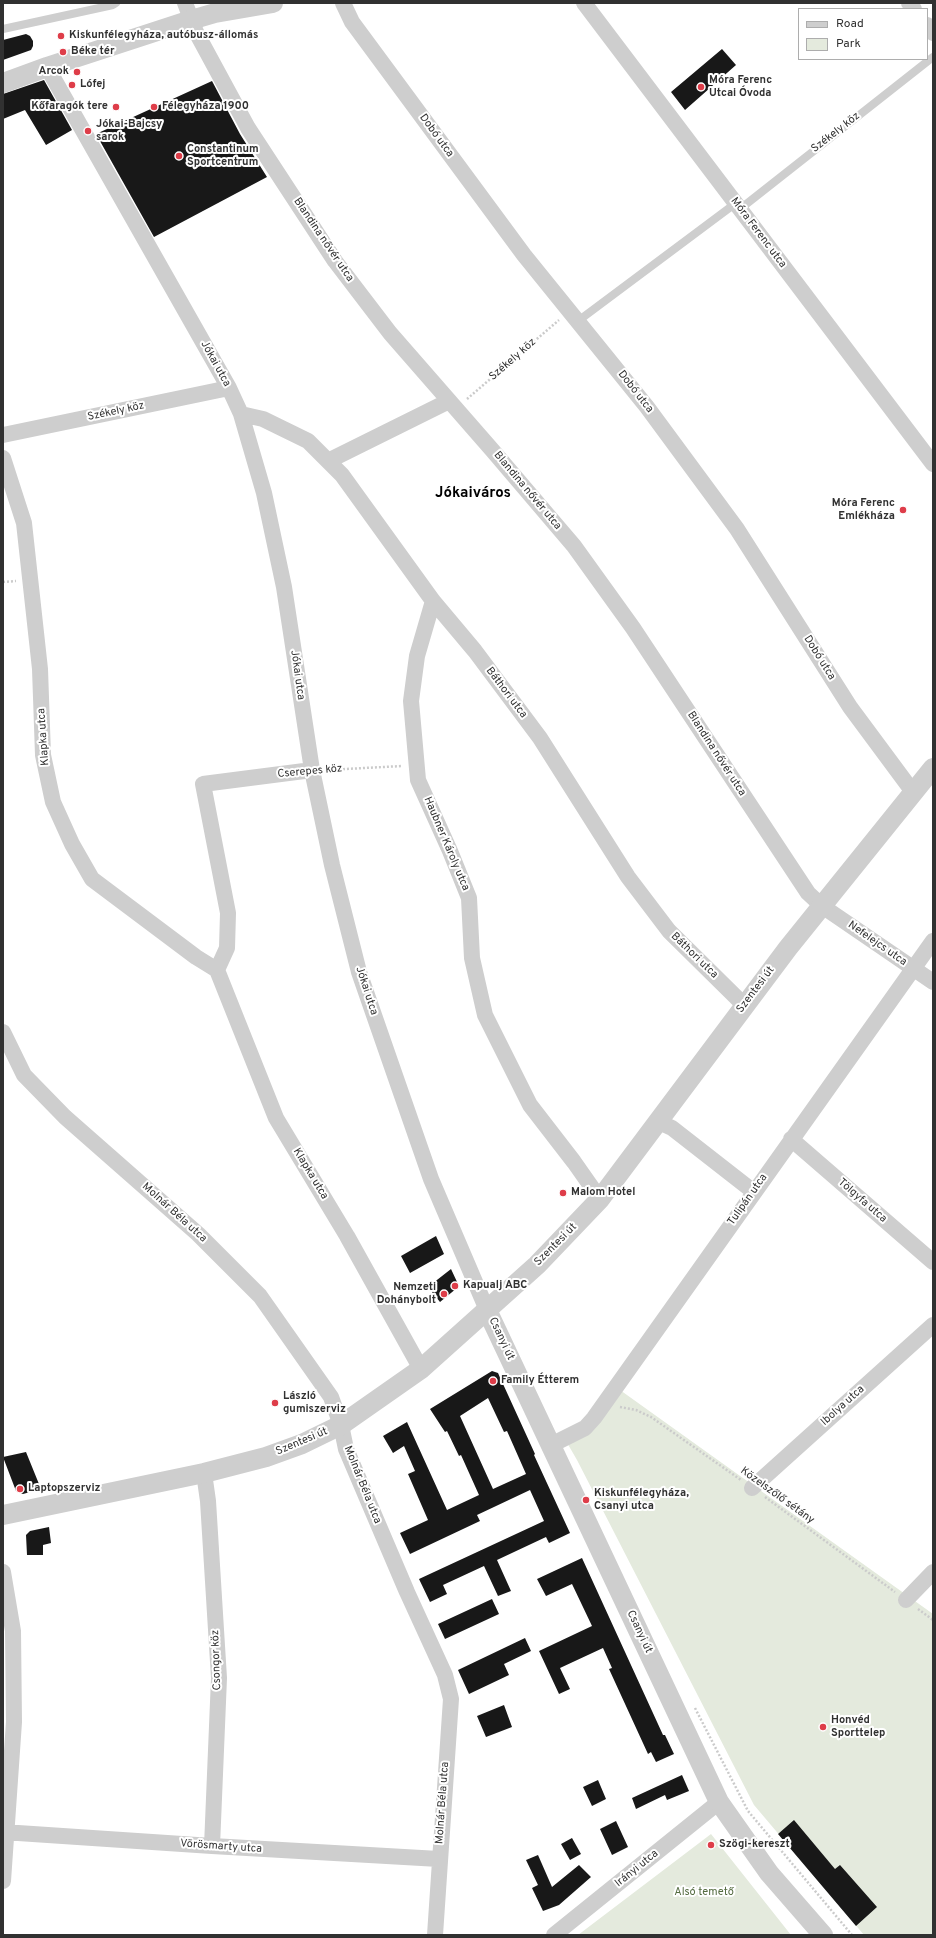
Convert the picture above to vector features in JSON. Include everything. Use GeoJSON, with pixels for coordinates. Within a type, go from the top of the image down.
{"type":"FeatureCollection","features":[{"type":"Feature","properties":{"kind":"street"},"geometry":{"type":"LineString","coordinates":[[3,83],[188,12],[215,13],[273,3]]}},
{"type":"Feature","properties":{"kind":"street","name":"Dobó utca"},"geometry":{"type":"LineString","coordinates":[[343,3],[352,22],[524,255],[647,406],[737,529],[850,707],[913,792]]}},
{"type":"Feature","properties":{"kind":"street","name":"Móra Ferenc utca"},"geometry":{"type":"LineString","coordinates":[[584,3],[933,464]]}},
{"type":"Feature","properties":{"kind":"street","name":"Blandina nővér utca"},"geometry":{"type":"LineString","coordinates":[[188,12],[248,128],[335,261],[390,333],[453,404],[574,546],[633,628],[808,893],[822,906]]}},
{"type":"Feature","properties":{"kind":"street","name":"Jókai utca"},"geometry":{"type":"LineString","coordinates":[[47,67],[229,388],[240,414],[264,493],[284,587],[312,770],[332,865],[359,972],[431,1179],[486,1310]]}},
{"type":"Feature","properties":{"kind":"street","name":"Székely köz"},"geometry":{"type":"LineString","coordinates":[[3,435],[229,388]]}},
{"type":"Feature","properties":{"kind":"street"},"geometry":{"type":"LineString","coordinates":[[328,461],[453,404]]}},
{"type":"Feature","properties":{"kind":"street","name":"Báthori utca"},"geometry":{"type":"LineString","coordinates":[[240,414],[263,420],[308,441],[342,474],[433,601],[475,651],[540,738],[628,877],[669,931],[744,1005]]}},
{"type":"Feature","properties":{"kind":"street","name":"Klapka utca"},"geometry":{"type":"LineString","coordinates":[[3,458],[24,523],[40,669],[43,755],[53,802],[72,844],[92,879],[196,957],[217,970],[276,1118],[346,1236],[421,1369]]}},
{"type":"Feature","properties":{"kind":"street","name":"Haubner Károly utca"},"geometry":{"type":"LineString","coordinates":[[433,601],[417,656],[412,701],[418,780],[450,851],[469,898],[472,958],[485,1015],[530,1105],[574,1162],[600,1200]]}},
{"type":"Feature","properties":{"kind":"street","name":"Szentesi út"},"geometry":{"type":"LineString","coordinates":[[3,1515],[204,1473],[266,1457],[302,1444],[341,1425],[421,1369],[537,1264],[600,1200],[744,1005],[933,768]]}},
{"type":"Feature","properties":{"kind":"street","name":"Cserepes köz"},"geometry":{"type":"LineString","coordinates":[[217,970],[227,948],[228,913],[203,784],[312,770]]}},
{"type":"Feature","properties":{"kind":"street","name":"Nefelejcs utca"},"geometry":{"type":"LineString","coordinates":[[822,906],[933,982]]}},
{"type":"Feature","properties":{"kind":"street","name":"Tulipán utca"},"geometry":{"type":"LineString","coordinates":[[551,1445],[585,1428],[602,1408],[791,1139],[914,970],[933,941]]}},
{"type":"Feature","properties":{"kind":"street","name":"Molnár Béla utca"},"geometry":{"type":"LineString","coordinates":[[3,1032],[24,1075],[65,1117],[198,1234],[260,1296],[331,1397],[341,1425],[346,1450],[445,1676],[450,1699],[435,1935]]}},
{"type":"Feature","properties":{"kind":"street"},"geometry":{"type":"LineString","coordinates":[[659,1122],[672,1128],[754,1192]]}},
{"type":"Feature","properties":{"kind":"street","name":"Tölgyfa utca"},"geometry":{"type":"LineString","coordinates":[[791,1139],[933,1262]]}},
{"type":"Feature","properties":{"kind":"street","name":"Csanyi út"},"geometry":{"type":"LineString","coordinates":[[486,1310],[719,1802],[769,1873],[823,1935]]}},
{"type":"Feature","properties":{"kind":"street","name":"Ibolya utca"},"geometry":{"type":"LineString","coordinates":[[752,1488],[933,1324]]}},
{"type":"Feature","properties":{"kind":"street","name":"Csongor köz"},"geometry":{"type":"LineString","coordinates":[[204,1473],[208,1501],[219,1678],[212,1846]]}},
{"type":"Feature","properties":{"kind":"street"},"geometry":{"type":"LineString","coordinates":[[3,1572],[13,1631],[14,1722],[4,1832],[3,1881]]}},
{"type":"Feature","properties":{"kind":"street"},"geometry":{"type":"LineString","coordinates":[[906,1600],[933,1572]]}},
{"type":"Feature","properties":{"kind":"street","name":"Irányi utca"},"geometry":{"type":"LineString","coordinates":[[554,1935],[719,1802]]}},
{"type":"Feature","properties":{"kind":"street","name":"Vörösmarty utca"},"geometry":{"type":"LineString","coordinates":[[4,1832],[439,1859]]}},
{"type":"Feature","properties":{"kind":"lane"},"geometry":{"type":"LineString","coordinates":[[3,29],[113,5],[116,3]]}},
{"type":"Feature","properties":{"kind":"lane","name":"Székely köz"},"geometry":{"type":"LineString","coordinates":[[574,316],[738,206],[933,57]]}},
{"type":"Feature","properties":{"kind":"path","name":"Székely köz"},"geometry":{"type":"LineString","coordinates":[[453,404],[574,316]]}},
{"type":"Feature","properties":{"kind":"path","name":"Cserepes köz"},"geometry":{"type":"LineString","coordinates":[[312,770],[417,765]]}},
{"type":"Feature","properties":{"kind":"path","name":"Közelszőlő sétány"},"geometry":{"type":"LineString","coordinates":[[602,1408],[618,1407],[636,1410],[651,1417],[752,1488],[933,1620]]}},
{"type":"Feature","properties":{"kind":"path"},"geometry":{"type":"LineString","coordinates":[[694,1704],[748,1811],[852,1935]]}},
{"type":"Feature","properties":{"kind":"green space","name":"Honvéd Sporttelep"},"geometry":{"type":"Polygon","coordinates":[[[613,1385],[933,1614],[933,1935],[864,1935],[754,1805],[577,1460],[562,1434],[583,1424],[613,1385]]]}},
{"type":"Feature","properties":{"kind":"green space","name":"Alsó temető"},"geometry":{"type":"Polygon","coordinates":[[[711,1834],[791,1935],[578,1935],[711,1834]]]}},
{"type":"Feature","properties":{"kind":"building"},"geometry":{"type":"Polygon","coordinates":[[[26,34],[30,36],[33,41],[31,50],[3,60],[3,40],[26,34]]]}},
{"type":"Feature","properties":{"kind":"building"},"geometry":{"type":"Polygon","coordinates":[[[722,49],[736,65],[685,110],[671,92],[722,49]]]}},
{"type":"Feature","properties":{"kind":"building"},"geometry":{"type":"Polygon","coordinates":[[[44,80],[72,130],[46,145],[25,110],[3,119],[3,94],[44,80]]]}},
{"type":"Feature","properties":{"kind":"building","name":"Constantinum Sportcentrum"},"geometry":{"type":"Polygon","coordinates":[[[212,81],[240,134],[267,177],[154,237],[96,134],[212,81]]]}},
{"type":"Feature","properties":{"kind":"building"},"geometry":{"type":"Polygon","coordinates":[[[436,1236],[444,1254],[410,1273],[401,1256],[436,1236]]]}},
{"type":"Feature","properties":{"kind":"building"},"geometry":{"type":"Polygon","coordinates":[[[451,1269],[458,1284],[457,1288],[440,1302],[428,1287],[451,1269]]]}},
{"type":"Feature","properties":{"kind":"building"},"geometry":{"type":"Polygon","coordinates":[[[492,1371],[498,1373],[535,1454],[534,1455],[570,1533],[549,1543],[546,1537],[497,1560],[511,1591],[498,1596],[484,1566],[443,1585],[447,1594],[430,1602],[419,1579],[544,1521],[530,1490],[477,1515],[480,1521],[410,1554],[400,1533],[428,1520],[408,1474],[415,1471],[404,1446],[393,1453],[383,1436],[407,1422],[447,1510],[479,1495],[461,1455],[459,1456],[447,1431],[445,1432],[430,1409],[492,1371]],[[488,1398],[460,1416],[493,1489],[526,1474],[507,1431],[504,1432],[488,1398]]]}},
{"type":"Feature","properties":{"kind":"building"},"geometry":{"type":"Polygon","coordinates":[[[26,1452],[41,1489],[23,1494],[16,1491],[3,1457],[26,1452]]]}},
{"type":"Feature","properties":{"kind":"building"},"geometry":{"type":"Polygon","coordinates":[[[49,1527],[51,1543],[43,1545],[43,1555],[27,1555],[26,1535],[30,1531],[49,1527]]]}},
{"type":"Feature","properties":{"kind":"building"},"geometry":{"type":"Polygon","coordinates":[[[582,1558],[663,1735],[665,1735],[674,1754],[656,1762],[651,1752],[648,1754],[609,1669],[612,1668],[603,1648],[560,1668],[570,1689],[559,1694],[539,1651],[592,1626],[572,1584],[546,1596],[537,1579],[582,1558]]]}},
{"type":"Feature","properties":{"kind":"building"},"geometry":{"type":"Polygon","coordinates":[[[492,1599],[499,1614],[445,1639],[438,1624],[492,1599]]]}},
{"type":"Feature","properties":{"kind":"building"},"geometry":{"type":"Polygon","coordinates":[[[525,1638],[531,1651],[504,1664],[509,1675],[469,1694],[458,1670],[525,1638]]]}},
{"type":"Feature","properties":{"kind":"building"},"geometry":{"type":"Polygon","coordinates":[[[504,1705],[512,1727],[486,1737],[477,1716],[504,1705]]]}},
{"type":"Feature","properties":{"kind":"building"},"geometry":{"type":"Polygon","coordinates":[[[682,1775],[689,1791],[667,1800],[665,1795],[636,1809],[632,1798],[682,1775]]]}},
{"type":"Feature","properties":{"kind":"building"},"geometry":{"type":"Polygon","coordinates":[[[598,1780],[606,1799],[592,1806],[583,1787],[598,1780]]]}},
{"type":"Feature","properties":{"kind":"building"},"geometry":{"type":"Polygon","coordinates":[[[794,1820],[835,1869],[840,1865],[877,1907],[856,1926],[778,1834],[794,1820]]]}},
{"type":"Feature","properties":{"kind":"building"},"geometry":{"type":"Polygon","coordinates":[[[616,1821],[628,1847],[612,1855],[600,1829],[616,1821]]]}},
{"type":"Feature","properties":{"kind":"building"},"geometry":{"type":"Polygon","coordinates":[[[572,1838],[581,1854],[570,1860],[561,1844],[572,1838]]]}},
{"type":"Feature","properties":{"kind":"building"},"geometry":{"type":"Polygon","coordinates":[[[538,1855],[552,1887],[579,1865],[591,1877],[559,1905],[543,1911],[532,1888],[538,1885],[526,1860],[538,1855]]]}},
{"type":"Feature","properties":{"kind":"place","name":"Kiskunfélegyháza, autóbusz-állomás"},"geometry":{"type":"Point","coordinates":[61,36]}},
{"type":"Feature","properties":{"kind":"place","name":"Béke tér"},"geometry":{"type":"Point","coordinates":[63,52]}},
{"type":"Feature","properties":{"kind":"place","name":"Arcok"},"geometry":{"type":"Point","coordinates":[77,72]}},
{"type":"Feature","properties":{"kind":"place","name":"Lófej"},"geometry":{"type":"Point","coordinates":[72,85]}},
{"type":"Feature","properties":{"kind":"place","name":"Móra Ferenc Utcai Óvoda"},"geometry":{"type":"Point","coordinates":[701,87]}},
{"type":"Feature","properties":{"kind":"place","name":"Kőfaragók tere"},"geometry":{"type":"Point","coordinates":[116,107]}},
{"type":"Feature","properties":{"kind":"place","name":"Félegyháza 1900"},"geometry":{"type":"Point","coordinates":[154,107]}},
{"type":"Feature","properties":{"kind":"place","name":"Jókai-Bajcsy sarok"},"geometry":{"type":"Point","coordinates":[88,131]}},
{"type":"Feature","properties":{"kind":"place","name":"Constantinum Sportcentrum"},"geometry":{"type":"Point","coordinates":[179,156]}},
{"type":"Feature","properties":{"kind":"place","name":"Móra Ferenc Emlékháza"},"geometry":{"type":"Point","coordinates":[903,510]}},
{"type":"Feature","properties":{"kind":"place","name":"Malom Hotel"},"geometry":{"type":"Point","coordinates":[563,1193]}},
{"type":"Feature","properties":{"kind":"place","name":"Kapualj ABC"},"geometry":{"type":"Point","coordinates":[455,1286]}},
{"type":"Feature","properties":{"kind":"place","name":"Nemzeti Dohánybolt"},"geometry":{"type":"Point","coordinates":[444,1294]}},
{"type":"Feature","properties":{"kind":"place","name":"Family Étterem"},"geometry":{"type":"Point","coordinates":[493,1381]}},
{"type":"Feature","properties":{"kind":"place","name":"László gumiszerviz"},"geometry":{"type":"Point","coordinates":[275,1403]}},
{"type":"Feature","properties":{"kind":"place","name":"Laptopszerviz"},"geometry":{"type":"Point","coordinates":[20,1489]}},
{"type":"Feature","properties":{"kind":"place","name":"Kiskunfélegyháza, Csanyi utca"},"geometry":{"type":"Point","coordinates":[586,1500]}},
{"type":"Feature","properties":{"kind":"place","name":"Honvéd Sporttelep"},"geometry":{"type":"Point","coordinates":[823,1727]}},
{"type":"Feature","properties":{"kind":"place","name":"Szögi-kereszt"},"geometry":{"type":"Point","coordinates":[711,1845]}},
{"type":"Feature","properties":{"kind":"district","name":"Jókaiváros"},"geometry":{"type":"Point","coordinates":[473,494]}}]}
